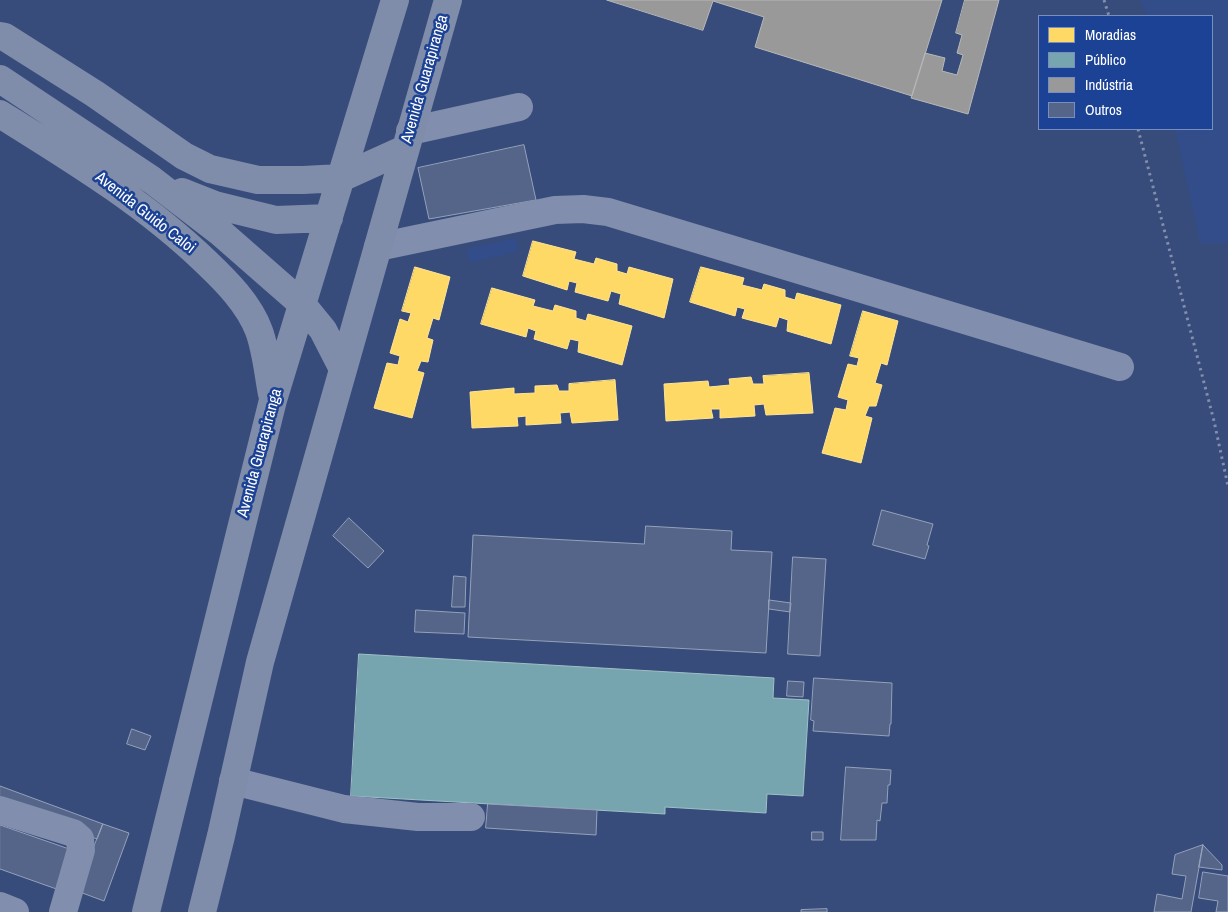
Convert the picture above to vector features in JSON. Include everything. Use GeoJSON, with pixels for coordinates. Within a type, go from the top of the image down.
{"type":"FeatureCollection","features":[{"type":"Feature","properties":{"kind":"main road","name":"Avenida Guarapiranga"},"geometry":{"type":"LineString","coordinates":[[146,912],[273,400],[395,0]]}},
{"type":"Feature","properties":{"kind":"main road","name":"Avenida Guarapiranga"},"geometry":{"type":"LineString","coordinates":[[202,912],[222,836],[260,662],[448,0]]}},
{"type":"Feature","properties":{"kind":"main road"},"geometry":{"type":"LineString","coordinates":[[0,36],[96,94],[184,156],[210,168],[258,180],[341,178],[408,140]]}},
{"type":"Feature","properties":{"kind":"main road","name":"Avenida Guido Caloi"},"geometry":{"type":"LineString","coordinates":[[0,79],[152,180],[221,233],[302,303],[323,330],[343,369]]}},
{"type":"Feature","properties":{"kind":"main road","name":"Avenida Guido Caloi"},"geometry":{"type":"LineString","coordinates":[[0,114],[94,172],[180,236],[216,272],[239,297],[259,330],[273,400]]}},
{"type":"Feature","properties":{"kind":"main road"},"geometry":{"type":"LineString","coordinates":[[152,180],[215,205],[276,220],[328,218]]}},
{"type":"Feature","properties":{"kind":"street"},"geometry":{"type":"LineString","coordinates":[[408,140],[519,107]]}},
{"type":"Feature","properties":{"kind":"street"},"geometry":{"type":"LineString","coordinates":[[378,247],[555,210],[583,209],[608,212],[1120,367]]}},
{"type":"Feature","properties":{"kind":"street"},"geometry":{"type":"LineString","coordinates":[[234,781],[344,809],[418,817],[471,817]]}},
{"type":"Feature","properties":{"kind":"street"},"geometry":{"type":"LineString","coordinates":[[0,810],[73,834],[80,839],[82,850],[63,912]]}},
{"type":"Feature","properties":{"kind":"street"},"geometry":{"type":"LineString","coordinates":[[0,906],[16,912]]}},
{"type":"Feature","properties":{"kind":"path"},"geometry":{"type":"LineString","coordinates":[[1104,0],[1109,15]]}},
{"type":"Feature","properties":{"kind":"path"},"geometry":{"type":"LineString","coordinates":[[1138,130],[1214,421],[1228,486]]}},
{"type":"Feature","properties":{"kind":"water"},"geometry":{"type":"Polygon","coordinates":[[[1140,0],[1228,0],[1228,243],[1200,243],[1175,130],[1213,130],[1213,15],[1147,15],[1140,0]]]}},
{"type":"Feature","properties":{"kind":"water"},"geometry":{"type":"Polygon","coordinates":[[[516,238],[518,251],[470,263],[466,249],[516,238]]]}},
{"type":"Feature","properties":{"kind":"building: Moradias"},"geometry":{"type":"Polygon","coordinates":[[[533,241],[576,252],[574,259],[594,264],[596,258],[617,264],[617,271],[627,274],[629,267],[673,279],[664,318],[619,304],[621,294],[611,291],[608,301],[575,292],[577,283],[569,281],[567,290],[523,276],[533,241]]]}},
{"type":"Feature","properties":{"kind":"building: Moradias"},"geometry":{"type":"Polygon","coordinates":[[[415,267],[450,277],[439,320],[433,318],[427,338],[433,340],[428,362],[421,361],[417,371],[424,373],[412,418],[374,408],[387,363],[398,365],[400,356],[390,353],[400,319],[408,322],[411,313],[402,311],[415,267]]]}},
{"type":"Feature","properties":{"kind":"building: Moradias"},"geometry":{"type":"Polygon","coordinates":[[[701,267],[744,278],[742,285],[762,290],[764,284],[785,290],[785,297],[795,300],[797,293],[841,305],[831,344],[787,331],[788,320],[779,317],[776,327],[742,318],[745,309],[737,307],[735,316],[690,302],[701,267]]]}},
{"type":"Feature","properties":{"kind":"building: Moradias"},"geometry":{"type":"Polygon","coordinates":[[[492,288],[535,300],[533,306],[553,311],[555,305],[576,311],[576,318],[586,321],[588,314],[632,326],[622,365],[578,352],[579,341],[570,339],[567,349],[534,339],[536,331],[528,328],[526,337],[481,324],[492,288]]]}},
{"type":"Feature","properties":{"kind":"building: Moradias"},"geometry":{"type":"Polygon","coordinates":[[[863,311],[898,321],[887,365],[881,363],[875,383],[882,385],[876,406],[869,406],[865,416],[872,418],[861,463],[822,453],[835,408],[846,410],[848,400],[838,397],[848,364],[857,366],[859,358],[850,356],[863,311]]]}},
{"type":"Feature","properties":{"kind":"building: Moradias"},"geometry":{"type":"Polygon","coordinates":[[[809,373],[813,413],[766,415],[764,404],[754,405],[755,416],[720,418],[720,409],[711,409],[713,418],[666,421],[664,384],[708,381],[709,387],[730,385],[729,379],[751,377],[753,384],[764,384],[763,376],[809,373]]]}},
{"type":"Feature","properties":{"kind":"building: Moradias"},"geometry":{"type":"Polygon","coordinates":[[[615,380],[618,420],[572,423],[570,412],[560,413],[561,423],[526,425],[526,416],[517,417],[518,426],[472,428],[470,392],[514,388],[514,394],[535,393],[535,386],[557,385],[559,391],[569,391],[569,384],[615,380]]]}},
{"type":"Feature","properties":{"kind":"building: Público"},"geometry":{"type":"Polygon","coordinates":[[[359,654],[774,678],[773,698],[809,700],[803,796],[767,794],[766,813],[665,807],[665,814],[351,796],[359,654]]]}},
{"type":"Feature","properties":{"kind":"building: Indústria"},"geometry":{"type":"Polygon","coordinates":[[[607,0],[942,0],[912,96],[755,47],[764,17],[713,1],[703,30],[607,0]]]}},
{"type":"Feature","properties":{"kind":"building: Indústria"},"geometry":{"type":"Polygon","coordinates":[[[965,0],[999,0],[968,114],[911,98],[925,53],[945,58],[942,71],[957,75],[963,55],[957,53],[962,35],[956,33],[965,0]]]}},
{"type":"Feature","properties":{"kind":"building: Outros"},"geometry":{"type":"Polygon","coordinates":[[[524,145],[536,200],[429,219],[418,168],[524,145]]]}},
{"type":"Feature","properties":{"kind":"building: Outros"},"geometry":{"type":"Polygon","coordinates":[[[882,510],[933,524],[925,559],[873,545],[882,510]]]}},
{"type":"Feature","properties":{"kind":"building: Outros"},"geometry":{"type":"Polygon","coordinates":[[[349,518],[384,551],[368,568],[333,536],[349,518]]]}},
{"type":"Feature","properties":{"kind":"building: Outros"},"geometry":{"type":"Polygon","coordinates":[[[646,526],[732,531],[731,550],[772,552],[766,653],[468,637],[473,535],[644,544],[646,526]]]}},
{"type":"Feature","properties":{"kind":"building: Outros"},"geometry":{"type":"Polygon","coordinates":[[[793,557],[826,559],[820,656],[788,654],[793,557]]]}},
{"type":"Feature","properties":{"kind":"building: Outros"},"geometry":{"type":"Polygon","coordinates":[[[454,576],[466,577],[465,607],[452,607],[454,576]]]}},
{"type":"Feature","properties":{"kind":"building: Outros"},"geometry":{"type":"Polygon","coordinates":[[[769,600],[791,603],[790,612],[769,609],[769,600]]]}},
{"type":"Feature","properties":{"kind":"building: Outros"},"geometry":{"type":"Polygon","coordinates":[[[416,610],[465,613],[464,634],[415,632],[416,610]]]}},
{"type":"Feature","properties":{"kind":"building: Outros"},"geometry":{"type":"Polygon","coordinates":[[[814,678],[892,683],[889,736],[813,731],[814,721],[811,720],[814,678]]]}},
{"type":"Feature","properties":{"kind":"building: Outros"},"geometry":{"type":"Polygon","coordinates":[[[788,681],[804,682],[803,697],[787,696],[788,681]]]}},
{"type":"Feature","properties":{"kind":"building: Outros"},"geometry":{"type":"Polygon","coordinates":[[[132,729],[151,736],[145,750],[127,744],[132,729]]]}},
{"type":"Feature","properties":{"kind":"building: Outros"},"geometry":{"type":"Polygon","coordinates":[[[846,767],[891,770],[887,803],[882,803],[880,821],[877,820],[876,840],[841,840],[846,767]]]}},
{"type":"Feature","properties":{"kind":"building: Outros"},"geometry":{"type":"Polygon","coordinates":[[[0,786],[103,824],[97,839],[0,803],[0,786]]]}},
{"type":"Feature","properties":{"kind":"building: Outros"},"geometry":{"type":"Polygon","coordinates":[[[488,804],[597,810],[596,835],[486,828],[488,804]]]}},
{"type":"Feature","properties":{"kind":"building: Outros"},"geometry":{"type":"Polygon","coordinates":[[[103,824],[129,833],[104,901],[77,891],[103,824]]]}},
{"type":"Feature","properties":{"kind":"building: Outros"},"geometry":{"type":"Polygon","coordinates":[[[0,825],[75,851],[62,891],[0,869],[0,825]]]}},
{"type":"Feature","properties":{"kind":"building: Outros"},"geometry":{"type":"Polygon","coordinates":[[[812,832],[823,832],[823,840],[812,840],[812,832]]]}},
{"type":"Feature","properties":{"kind":"building: Outros"},"geometry":{"type":"Polygon","coordinates":[[[1203,845],[1191,912],[1154,912],[1157,894],[1182,899],[1186,876],[1172,874],[1175,855],[1203,845]]]}},
{"type":"Feature","properties":{"kind":"building: Outros"},"geometry":{"type":"Polygon","coordinates":[[[1203,845],[1222,865],[1222,870],[1199,867],[1203,845]]]}},
{"type":"Feature","properties":{"kind":"building: Outros"},"geometry":{"type":"Polygon","coordinates":[[[1203,872],[1228,876],[1228,912],[1216,912],[1218,901],[1199,898],[1203,872]]]}},
{"type":"Feature","properties":{"kind":"building: Outros"},"geometry":{"type":"Polygon","coordinates":[[[827,909],[827,912],[801,912],[801,910],[827,909]]]}}]}
